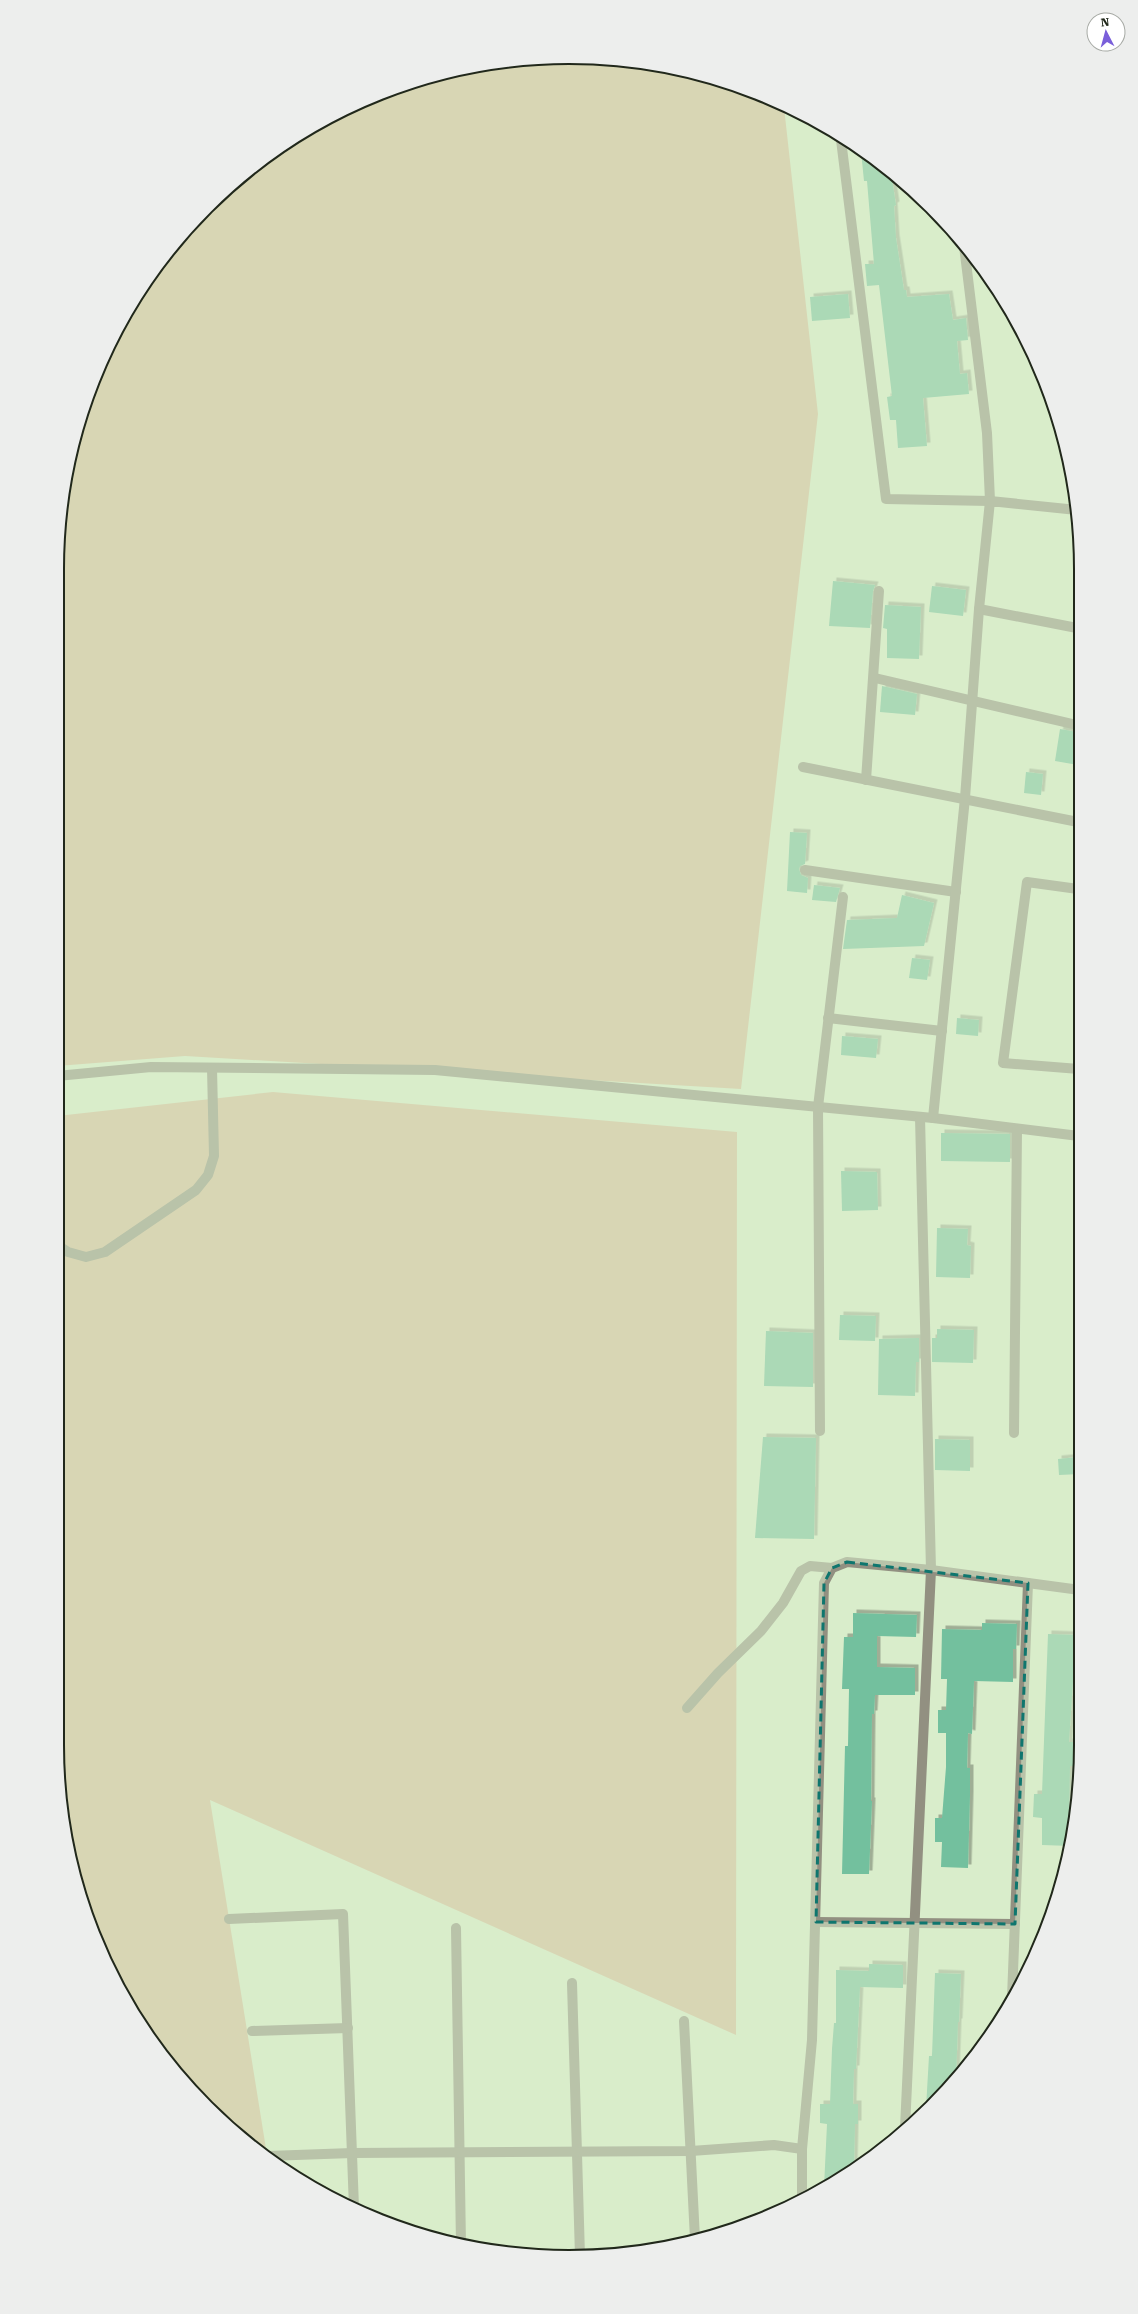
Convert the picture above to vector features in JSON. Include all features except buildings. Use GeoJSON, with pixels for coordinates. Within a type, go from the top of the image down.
{"type":"FeatureCollection","features":[{"type":"Feature","properties":{"kind":"street"},"geometry":{"type":"LineString","coordinates":[[841,144],[886,499],[990,501],[1071,509]]}},
{"type":"Feature","properties":{"kind":"street"},"geometry":{"type":"LineString","coordinates":[[933,1118],[965,798],[979,610],[990,501],[987,433],[965,256]]}},
{"type":"Feature","properties":{"kind":"street"},"geometry":{"type":"LineString","coordinates":[[866,780],[879,591]]}},
{"type":"Feature","properties":{"kind":"street"},"geometry":{"type":"LineString","coordinates":[[979,610],[1074,627]]}},
{"type":"Feature","properties":{"kind":"street"},"geometry":{"type":"LineString","coordinates":[[874,678],[1074,724]]}},
{"type":"Feature","properties":{"kind":"street"},"geometry":{"type":"LineString","coordinates":[[803,767],[965,798],[1074,821]]}},
{"type":"Feature","properties":{"kind":"street"},"geometry":{"type":"LineString","coordinates":[[805,870],[956,892]]}},
{"type":"Feature","properties":{"kind":"street"},"geometry":{"type":"LineString","coordinates":[[1074,888],[1027,882],[1003,1063],[1074,1069]]}},
{"type":"Feature","properties":{"kind":"street"},"geometry":{"type":"LineString","coordinates":[[820,1431],[818,1107],[843,897]]}},
{"type":"Feature","properties":{"kind":"street"},"geometry":{"type":"LineString","coordinates":[[828,1018],[942,1031]]}},
{"type":"Feature","properties":{"kind":"street"},"geometry":{"type":"LineString","coordinates":[[64,1075],[151,1067],[435,1070],[933,1118],[1017,1130],[1074,1136]]}},
{"type":"Feature","properties":{"kind":"street"},"geometry":{"type":"LineString","coordinates":[[64,1249],[86,1257],[105,1252],[196,1190],[208,1175],[214,1156],[212,1068]]}},
{"type":"Feature","properties":{"kind":"street"},"geometry":{"type":"LineString","coordinates":[[906,2121],[931,1570],[920,1117]]}},
{"type":"Feature","properties":{"kind":"street"},"geometry":{"type":"LineString","coordinates":[[1014,1434],[1017,1130]]}},
{"type":"Feature","properties":{"kind":"street"},"geometry":{"type":"LineString","coordinates":[[687,1708],[718,1674],[761,1631],[783,1603],[801,1570],[810,1566],[832,1568],[847,1562],[931,1570],[1074,1589]]}},
{"type":"Feature","properties":{"kind":"street"},"geometry":{"type":"LineString","coordinates":[[802,2193],[802,2149],[812,2040],[824,1582],[832,1568]]}},
{"type":"Feature","properties":{"kind":"street"},"geometry":{"type":"LineString","coordinates":[[1012,1986],[1028,1583]]}},
{"type":"Feature","properties":{"kind":"street"},"geometry":{"type":"LineString","coordinates":[[229,1919],[343,1914],[354,2202]]}},
{"type":"Feature","properties":{"kind":"street"},"geometry":{"type":"LineString","coordinates":[[816,1922],[1014,1924]]}},
{"type":"Feature","properties":{"kind":"street"},"geometry":{"type":"LineString","coordinates":[[456,1928],[458,2152],[461,2238]]}},
{"type":"Feature","properties":{"kind":"street"},"geometry":{"type":"LineString","coordinates":[[572,1983],[580,2250]]}},
{"type":"Feature","properties":{"kind":"street"},"geometry":{"type":"LineString","coordinates":[[684,2021],[696,2234]]}},
{"type":"Feature","properties":{"kind":"street"},"geometry":{"type":"LineString","coordinates":[[252,2031],[348,2028]]}},
{"type":"Feature","properties":{"kind":"street"},"geometry":{"type":"LineString","coordinates":[[275,2156],[352,2153],[691,2151],[774,2145],[802,2149]]}},
{"type":"Feature","properties":{"kind":"highlighted area"},"geometry":{"type":"Polygon","coordinates":[[[847,1562],[1028,1583],[1015,1924],[816,1922],[824,1583],[832,1568],[847,1562]]]}},
{"type":"Feature","properties":{"kind":"shaded area"},"geometry":{"type":"Polygon","coordinates":[[[536,65],[602,65],[635,68],[700,81],[762,102],[785,113],[818,414],[741,1089],[185,1056],[64,1065],[64,569],[68,503],[81,438],[102,376],[132,316],[149,288],[189,236],[212,212],[236,189],[288,149],[346,116],[376,102],[438,81],[503,68],[536,65]]]}},
{"type":"Feature","properties":{"kind":"shaded area"},"geometry":{"type":"Polygon","coordinates":[[[273,1092],[737,1132],[736,2035],[210,1800],[266,2149],[236,2125],[189,2078],[149,2026],[132,1998],[102,1938],[81,1876],[68,1811],[64,1745],[64,1115],[273,1092]]]}}]}
